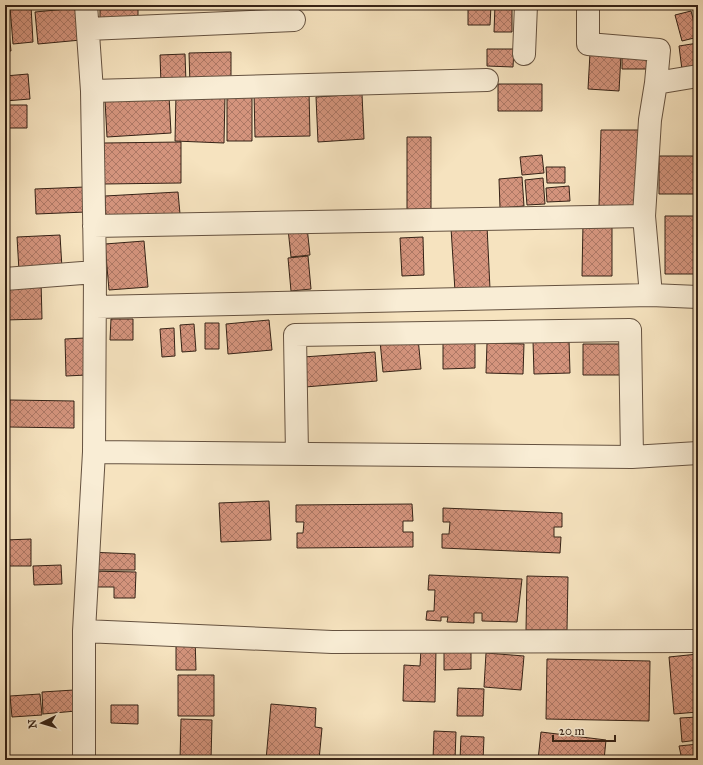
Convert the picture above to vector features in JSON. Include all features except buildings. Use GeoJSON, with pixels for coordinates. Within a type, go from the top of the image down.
{"type":"FeatureCollection","features":[{"type":"Feature","properties":{"kind":"street"},"geometry":{"type":"LineString","coordinates":[[84,760],[84,631],[94,452],[96,307],[92,91],[86,5]]}},
{"type":"Feature","properties":{"kind":"street"},"geometry":{"type":"LineString","coordinates":[[524,54],[526,5]]}},
{"type":"Feature","properties":{"kind":"street"},"geometry":{"type":"LineString","coordinates":[[589,5],[588,44],[660,50],[650,120],[644,216],[651,295]]}},
{"type":"Feature","properties":{"kind":"street"},"geometry":{"type":"LineString","coordinates":[[88,29],[294,20]]}},
{"type":"Feature","properties":{"kind":"street"},"geometry":{"type":"LineString","coordinates":[[656,83],[698,76]]}},
{"type":"Feature","properties":{"kind":"street"},"geometry":{"type":"LineString","coordinates":[[92,91],[487,80]]}},
{"type":"Feature","properties":{"kind":"street"},"geometry":{"type":"LineString","coordinates":[[94,226],[644,216]]}},
{"type":"Feature","properties":{"kind":"street"},"geometry":{"type":"LineString","coordinates":[[5,279],[95,272]]}},
{"type":"Feature","properties":{"kind":"street"},"geometry":{"type":"LineString","coordinates":[[96,307],[651,295],[698,297]]}},
{"type":"Feature","properties":{"kind":"street"},"geometry":{"type":"LineString","coordinates":[[297,454],[295,335],[630,330],[632,456]]}},
{"type":"Feature","properties":{"kind":"street"},"geometry":{"type":"LineString","coordinates":[[94,452],[632,456],[698,453]]}},
{"type":"Feature","properties":{"kind":"street"},"geometry":{"type":"LineString","coordinates":[[84,631],[332,642],[698,642]]}}]}
